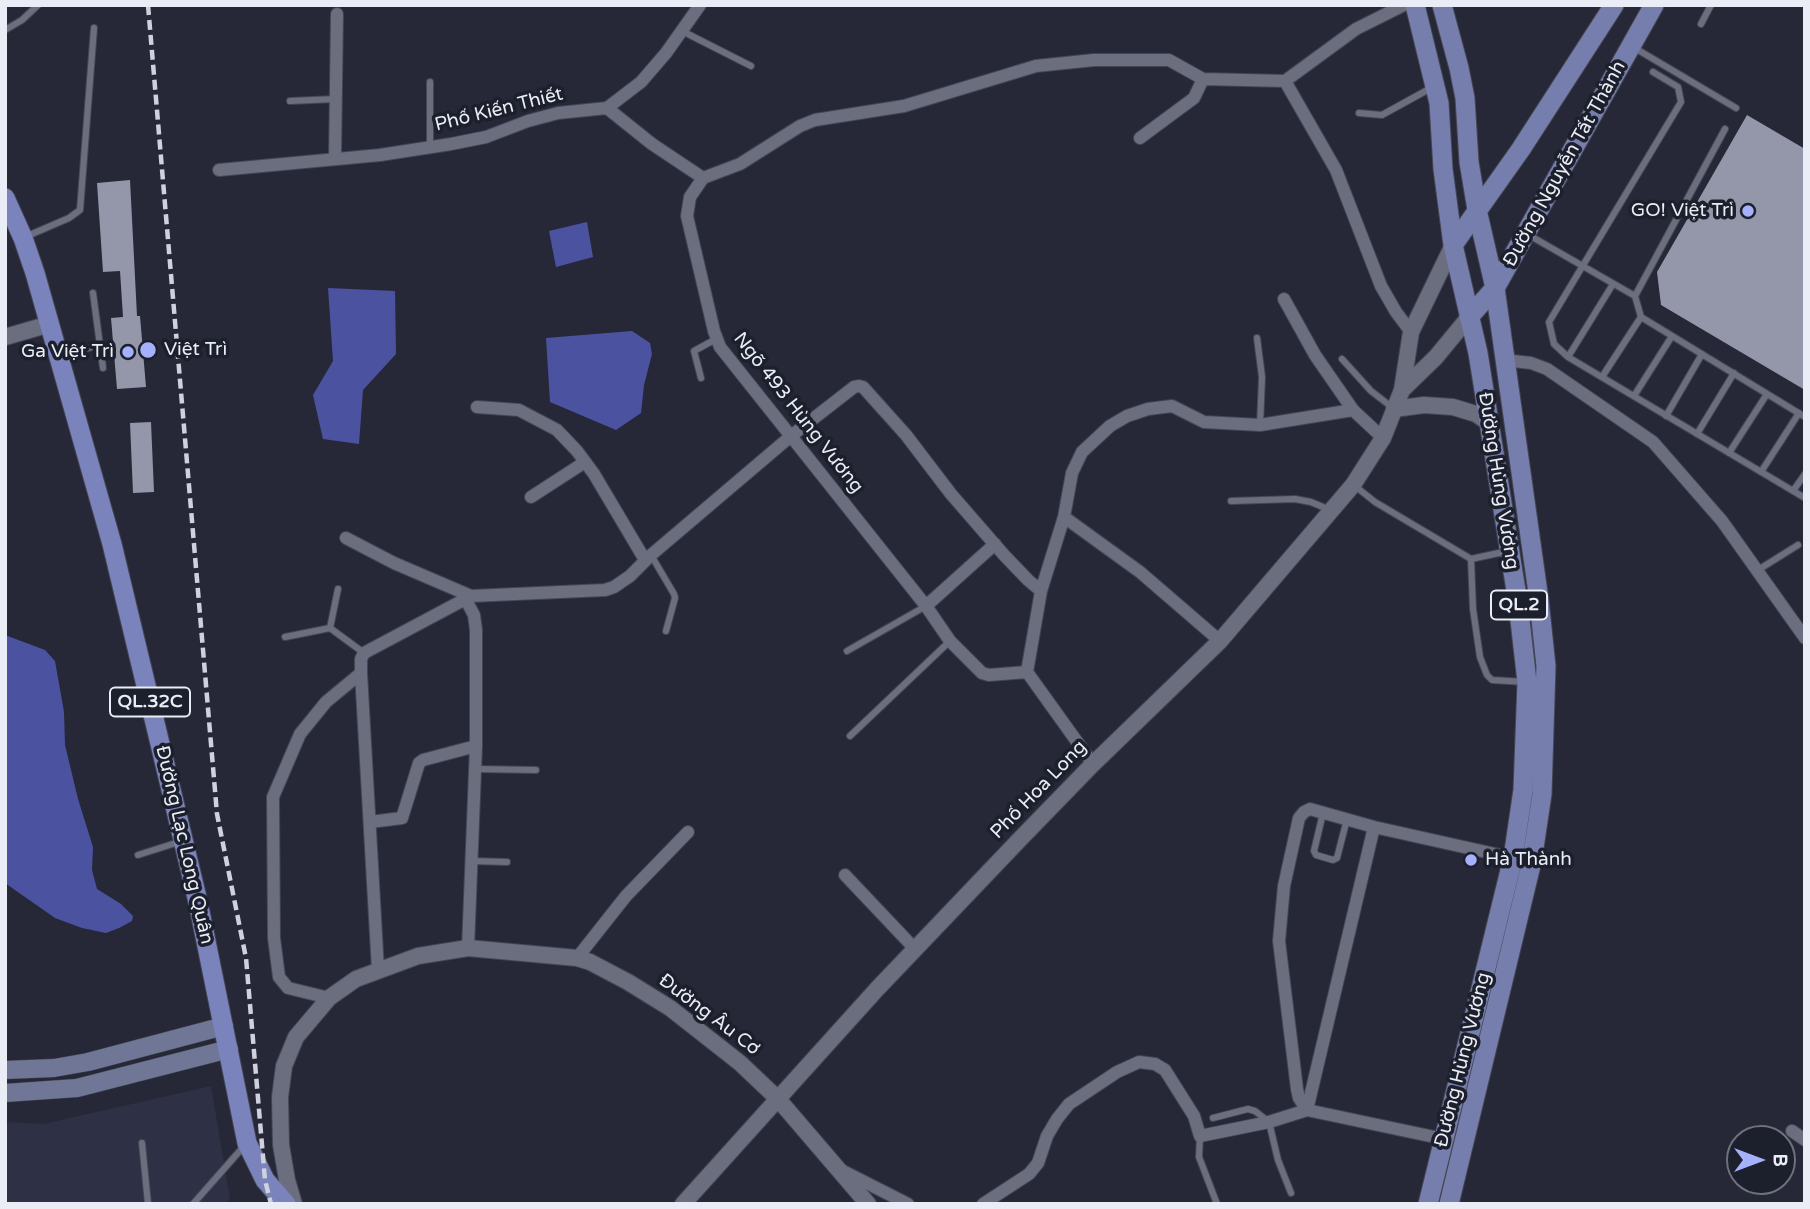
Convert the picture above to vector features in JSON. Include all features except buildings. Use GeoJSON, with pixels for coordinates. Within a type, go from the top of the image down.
{"type":"FeatureCollection","features":[{"type":"Feature","properties":{"kind":"highway","name":"Đường Lạc Long Quân"},"geometry":{"type":"LineString","coordinates":[[5,198],[23,238],[50,324],[112,544],[184,841],[247,1143],[265,1180],[286,1204]]}},
{"type":"Feature","properties":{"kind":"main road","name":"Đường Hùng Vương"},"geometry":{"type":"LineString","coordinates":[[1415,5],[1439,103],[1443,169],[1453,245],[1478,352],[1520,615],[1527,682],[1523,790],[1513,858],[1428,1204]]}},
{"type":"Feature","properties":{"kind":"main road","name":"Đường Hùng Vương"},"geometry":{"type":"LineString","coordinates":[[1442,5],[1465,97],[1469,162],[1495,288],[1546,666],[1542,794],[1532,861],[1449,1204]]}},
{"type":"Feature","properties":{"kind":"main road","name":"Đường Nguyễn Tất Thành"},"geometry":{"type":"LineString","coordinates":[[1453,245],[1521,149],[1614,5]]}},
{"type":"Feature","properties":{"kind":"main road","name":"Đường Nguyễn Tất Thành"},"geometry":{"type":"LineString","coordinates":[[1469,317],[1495,288],[1654,5]]}},
{"type":"Feature","properties":{"kind":"main road"},"geometry":{"type":"LineString","coordinates":[[5,1070],[54,1068],[88,1062],[224,1026]]}},
{"type":"Feature","properties":{"kind":"main road"},"geometry":{"type":"LineString","coordinates":[[5,1093],[77,1088],[229,1049]]}},
{"type":"Feature","properties":{"kind":"street"},"geometry":{"type":"LineString","coordinates":[[699,5],[641,82],[607,108],[652,144],[704,178],[740,164],[814,120],[904,106],[1036,66],[1094,60],[1169,60],[1203,79],[1286,81],[1356,29],[1404,5]]}},
{"type":"Feature","properties":{"kind":"street"},"geometry":{"type":"LineString","coordinates":[[335,158],[337,14]]}},
{"type":"Feature","properties":{"kind":"street"},"geometry":{"type":"LineString","coordinates":[[1140,138],[1197,95],[1203,79]]}},
{"type":"Feature","properties":{"kind":"street"},"geometry":{"type":"LineString","coordinates":[[1286,81],[1336,170],[1381,286],[1395,312],[1412,332]]}},
{"type":"Feature","properties":{"kind":"street","name":"Phố Kiến Thiết"},"geometry":{"type":"LineString","coordinates":[[219,170],[380,155],[486,137],[558,113],[607,108]]}},
{"type":"Feature","properties":{"kind":"street","name":"Ngõ 493 Hùng Vương"},"geometry":{"type":"LineString","coordinates":[[704,178],[690,198],[687,216],[716,340],[926,606],[950,641],[982,673],[989,675],[1027,672]]}},
{"type":"Feature","properties":{"kind":"street","name":"Phố Hoa Long"},"geometry":{"type":"LineString","coordinates":[[683,1204],[915,949],[1093,764],[1220,641],[1353,485],[1383,438],[1402,390],[1412,332],[1453,245]]}},
{"type":"Feature","properties":{"kind":"street"},"geometry":{"type":"LineString","coordinates":[[1284,299],[1315,355],[1353,410],[1383,438]]}},
{"type":"Feature","properties":{"kind":"street","name":"Phố Hoa Long"},"geometry":{"type":"LineString","coordinates":[[1402,390],[1436,357],[1469,317]]}},
{"type":"Feature","properties":{"kind":"street"},"geometry":{"type":"LineString","coordinates":[[5,337],[50,324]]}},
{"type":"Feature","properties":{"kind":"street"},"geometry":{"type":"LineString","coordinates":[[1504,360],[1531,363],[1547,369],[1653,442],[1723,521],[1805,638]]}},
{"type":"Feature","properties":{"kind":"street"},"geometry":{"type":"LineString","coordinates":[[378,970],[360,673],[364,653],[480,594],[604,590],[621,584],[790,436],[854,387],[863,387],[906,435],[951,494],[1041,591]]}},
{"type":"Feature","properties":{"kind":"street"},"geometry":{"type":"LineString","coordinates":[[1394,409],[1424,405],[1453,407],[1476,414],[1489,422]]}},
{"type":"Feature","properties":{"kind":"street"},"geometry":{"type":"LineString","coordinates":[[1093,764],[1027,672],[1041,591],[1064,517],[1072,473],[1082,452],[1102,432],[1126,416],[1148,408],[1172,406],[1204,422],[1260,425],[1353,410]]}},
{"type":"Feature","properties":{"kind":"street"},"geometry":{"type":"LineString","coordinates":[[477,407],[519,410],[537,417],[557,430],[585,462],[648,558]]}},
{"type":"Feature","properties":{"kind":"street"},"geometry":{"type":"LineString","coordinates":[[531,497],[585,462]]}},
{"type":"Feature","properties":{"kind":"street"},"geometry":{"type":"LineString","coordinates":[[1064,517],[1140,572],[1220,641]]}},
{"type":"Feature","properties":{"kind":"street"},"geometry":{"type":"LineString","coordinates":[[346,538],[469,598],[476,623],[477,746],[468,948]]}},
{"type":"Feature","properties":{"kind":"street"},"geometry":{"type":"LineString","coordinates":[[926,606],[995,544]]}},
{"type":"Feature","properties":{"kind":"street"},"geometry":{"type":"LineString","coordinates":[[329,998],[288,988],[279,977],[274,939],[274,797],[300,734],[326,702],[360,673]]}},
{"type":"Feature","properties":{"kind":"street"},"geometry":{"type":"LineString","coordinates":[[370,822],[402,818],[418,764],[423,760],[477,746]]}},
{"type":"Feature","properties":{"kind":"street"},"geometry":{"type":"LineString","coordinates":[[1307,1110],[1297,1089],[1279,941],[1284,886],[1299,818],[1310,809],[1374,827],[1513,858]]}},
{"type":"Feature","properties":{"kind":"street"},"geometry":{"type":"LineString","coordinates":[[1307,1110],[1374,827]]}},
{"type":"Feature","properties":{"kind":"street"},"geometry":{"type":"LineString","coordinates":[[577,958],[626,897],[688,832]]}},
{"type":"Feature","properties":{"kind":"street"},"geometry":{"type":"LineString","coordinates":[[845,875],[915,949]]}},
{"type":"Feature","properties":{"kind":"street","name":"Đường Âu Cơ"},"geometry":{"type":"LineString","coordinates":[[294,1204],[281,1145],[280,1097],[284,1066],[296,1037],[329,998],[356,979],[418,956],[468,948],[577,958],[609,972],[670,1008],[740,1063],[778,1099],[869,1204]]}},
{"type":"Feature","properties":{"kind":"street"},"geometry":{"type":"LineString","coordinates":[[984,1204],[1029,1174],[1038,1163],[1047,1136],[1069,1104],[1117,1072],[1139,1062],[1155,1064],[1166,1070],[1194,1116],[1200,1136],[1269,1122],[1307,1110],[1444,1139]]}},
{"type":"Feature","properties":{"kind":"street"},"geometry":{"type":"LineString","coordinates":[[839,1169],[908,1204]]}},
{"type":"Feature","properties":{"kind":"lane"},"geometry":{"type":"LineString","coordinates":[[5,30],[22,20],[38,5]]}},
{"type":"Feature","properties":{"kind":"lane"},"geometry":{"type":"LineString","coordinates":[[1701,24],[1711,5]]}},
{"type":"Feature","properties":{"kind":"lane"},"geometry":{"type":"LineString","coordinates":[[23,238],[69,218],[80,210],[94,28]]}},
{"type":"Feature","properties":{"kind":"lane"},"geometry":{"type":"LineString","coordinates":[[682,31],[751,66]]}},
{"type":"Feature","properties":{"kind":"lane"},"geometry":{"type":"LineString","coordinates":[[1631,46],[1736,108]]}},
{"type":"Feature","properties":{"kind":"lane"},"geometry":{"type":"LineString","coordinates":[[1653,72],[1678,87],[1682,102],[1549,322],[1554,344],[1568,357],[1805,498]]}},
{"type":"Feature","properties":{"kind":"lane"},"geometry":{"type":"LineString","coordinates":[[430,82],[430,147]]}},
{"type":"Feature","properties":{"kind":"lane"},"geometry":{"type":"LineString","coordinates":[[1359,113],[1382,115],[1436,85]]}},
{"type":"Feature","properties":{"kind":"lane"},"geometry":{"type":"LineString","coordinates":[[290,101],[335,99]]}},
{"type":"Feature","properties":{"kind":"lane"},"geometry":{"type":"LineString","coordinates":[[1725,129],[1635,296],[1641,317],[1802,415],[1761,472]]}},
{"type":"Feature","properties":{"kind":"lane"},"geometry":{"type":"LineString","coordinates":[[1525,233],[1635,296]]}},
{"type":"Feature","properties":{"kind":"lane"},"geometry":{"type":"LineString","coordinates":[[1568,357],[1613,284]]}},
{"type":"Feature","properties":{"kind":"lane"},"geometry":{"type":"LineString","coordinates":[[93,293],[103,368]]}},
{"type":"Feature","properties":{"kind":"lane"},"geometry":{"type":"LineString","coordinates":[[1602,377],[1641,317]]}},
{"type":"Feature","properties":{"kind":"lane"},"geometry":{"type":"LineString","coordinates":[[1634,396],[1672,336]]}},
{"type":"Feature","properties":{"kind":"lane"},"geometry":{"type":"LineString","coordinates":[[1257,338],[1262,368],[1260,425]]}},
{"type":"Feature","properties":{"kind":"lane"},"geometry":{"type":"LineString","coordinates":[[701,378],[694,351],[716,340]]}},
{"type":"Feature","properties":{"kind":"lane"},"geometry":{"type":"LineString","coordinates":[[59,357],[99,345]]}},
{"type":"Feature","properties":{"kind":"lane"},"geometry":{"type":"LineString","coordinates":[[1666,415],[1702,354]]}},
{"type":"Feature","properties":{"kind":"lane"},"geometry":{"type":"LineString","coordinates":[[1342,359],[1371,391],[1394,409]]}},
{"type":"Feature","properties":{"kind":"lane"},"geometry":{"type":"LineString","coordinates":[[1697,434],[1734,373]]}},
{"type":"Feature","properties":{"kind":"lane"},"geometry":{"type":"LineString","coordinates":[[1729,453],[1767,394]]}},
{"type":"Feature","properties":{"kind":"lane"},"geometry":{"type":"LineString","coordinates":[[1793,491],[1805,474]]}},
{"type":"Feature","properties":{"kind":"lane"},"geometry":{"type":"LineString","coordinates":[[1353,485],[1375,502],[1471,559],[1510,551]]}},
{"type":"Feature","properties":{"kind":"lane"},"geometry":{"type":"LineString","coordinates":[[1231,501],[1295,499],[1311,502],[1331,511]]}},
{"type":"Feature","properties":{"kind":"lane"},"geometry":{"type":"LineString","coordinates":[[1758,570],[1798,545]]}},
{"type":"Feature","properties":{"kind":"lane"},"geometry":{"type":"LineString","coordinates":[[648,558],[673,590],[675,598],[666,631]]}},
{"type":"Feature","properties":{"kind":"lane"},"geometry":{"type":"LineString","coordinates":[[1471,559],[1473,609],[1480,657],[1488,675],[1492,680],[1527,682]]}},
{"type":"Feature","properties":{"kind":"lane"},"geometry":{"type":"LineString","coordinates":[[330,628],[338,589]]}},
{"type":"Feature","properties":{"kind":"lane"},"geometry":{"type":"LineString","coordinates":[[847,651],[926,606]]}},
{"type":"Feature","properties":{"kind":"lane"},"geometry":{"type":"LineString","coordinates":[[285,637],[330,628],[364,653]]}},
{"type":"Feature","properties":{"kind":"lane"},"geometry":{"type":"LineString","coordinates":[[850,736],[950,641]]}},
{"type":"Feature","properties":{"kind":"lane"},"geometry":{"type":"LineString","coordinates":[[476,769],[536,770]]}},
{"type":"Feature","properties":{"kind":"lane"},"geometry":{"type":"LineString","coordinates":[[1323,812],[1314,851],[1316,855],[1333,860],[1337,858],[1347,819]]}},
{"type":"Feature","properties":{"kind":"lane"},"geometry":{"type":"LineString","coordinates":[[138,855],[184,841]]}},
{"type":"Feature","properties":{"kind":"lane"},"geometry":{"type":"LineString","coordinates":[[472,862],[507,862]]}},
{"type":"Feature","properties":{"kind":"lane"},"geometry":{"type":"LineString","coordinates":[[1213,1118],[1248,1109],[1269,1122],[1278,1160],[1291,1193]]}},
{"type":"Feature","properties":{"kind":"lane"},"geometry":{"type":"LineString","coordinates":[[1200,1136],[1199,1157],[1217,1204]]}},
{"type":"Feature","properties":{"kind":"lane"},"geometry":{"type":"LineString","coordinates":[[142,1143],[148,1204]]}},
{"type":"Feature","properties":{"kind":"lane"},"geometry":{"type":"LineString","coordinates":[[193,1204],[247,1143]]}},
{"type":"Feature","properties":{"kind":"shaded area"},"geometry":{"type":"Polygon","coordinates":[[[211,1086],[230,1199],[225,1204],[5,1204],[5,1122],[44,1124],[211,1086]]]}},
{"type":"Feature","properties":{"kind":"water"},"geometry":{"type":"Polygon","coordinates":[[[587,222],[593,257],[556,267],[549,231],[587,222]]]}},
{"type":"Feature","properties":{"kind":"water"},"geometry":{"type":"Polygon","coordinates":[[[328,288],[395,291],[396,354],[363,390],[359,444],[323,439],[313,395],[333,361],[328,288]]]}},
{"type":"Feature","properties":{"kind":"water"},"geometry":{"type":"Polygon","coordinates":[[[632,331],[650,343],[652,354],[644,385],[641,413],[616,430],[550,402],[546,338],[632,331]]]}},
{"type":"Feature","properties":{"kind":"water"},"geometry":{"type":"Polygon","coordinates":[[[5,635],[45,650],[55,661],[64,712],[65,745],[93,847],[92,870],[97,889],[121,904],[133,916],[132,921],[106,933],[55,918],[5,883],[5,635]]]}},
{"type":"Feature","properties":{"kind":"railway"},"geometry":{"type":"LineString","coordinates":[[148,5],[217,814],[246,958],[265,1180],[271,1204]]}},
{"type":"Feature","properties":{"kind":"place","name":"GO! Việt Trì"},"geometry":{"type":"Point","coordinates":[1748,211]}},
{"type":"Feature","properties":{"kind":"place","name":"Việt Trì"},"geometry":{"type":"Point","coordinates":[148,350]}},
{"type":"Feature","properties":{"kind":"place","name":"Ga Việt Trì"},"geometry":{"type":"Point","coordinates":[128,352]}},
{"type":"Feature","properties":{"kind":"place","name":"Hà Thành"},"geometry":{"type":"Point","coordinates":[1471,860]}}]}
